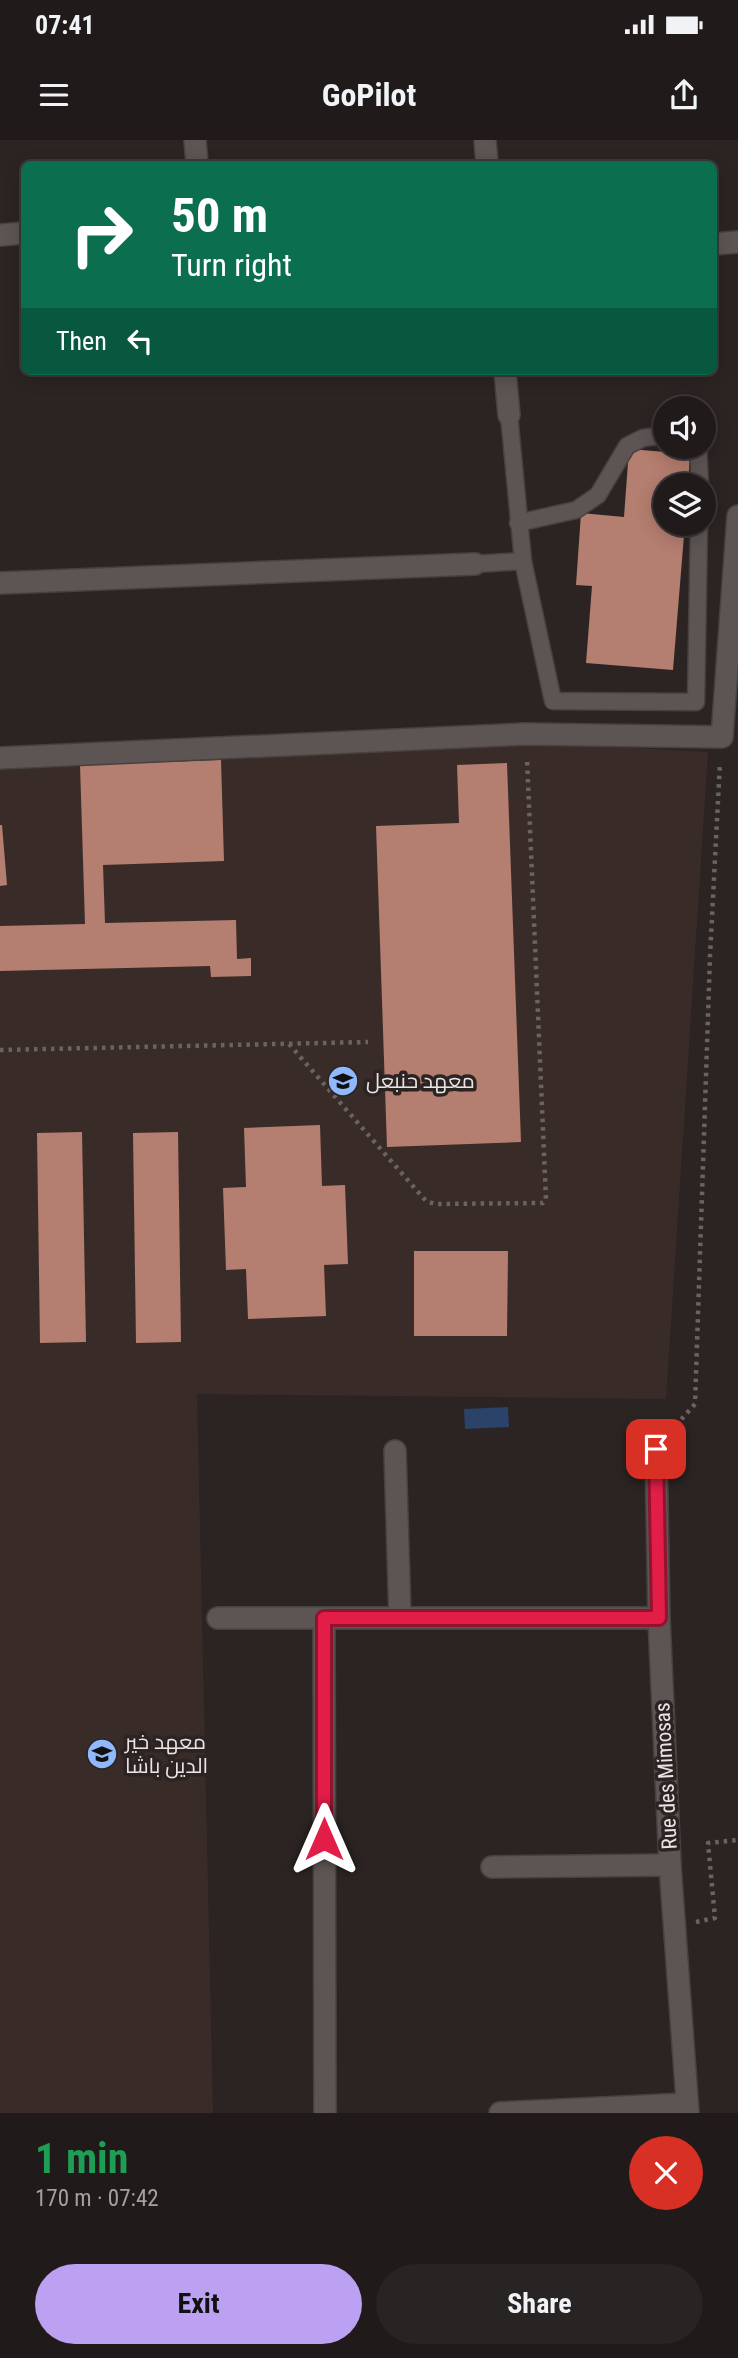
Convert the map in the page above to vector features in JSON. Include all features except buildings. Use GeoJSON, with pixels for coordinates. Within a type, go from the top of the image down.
{"type":"FeatureCollection","features":[{"type":"Feature","properties":{"kind":"street"},"geometry":{"type":"LineString","coordinates":[[195,140],[197,161]]}},
{"type":"Feature","properties":{"kind":"street"},"geometry":{"type":"LineString","coordinates":[[485,140],[487,161]]}},
{"type":"Feature","properties":{"kind":"street"},"geometry":{"type":"LineString","coordinates":[[0,235],[21,233]]}},
{"type":"Feature","properties":{"kind":"street"},"geometry":{"type":"LineString","coordinates":[[717,244],[738,242]]}},
{"type":"Feature","properties":{"kind":"street"},"geometry":{"type":"LineString","coordinates":[[505,375],[509,415]]}},
{"type":"Feature","properties":{"kind":"street"},"geometry":{"type":"LineString","coordinates":[[0,758],[525,734],[722,737],[738,516]]}},
{"type":"Feature","properties":{"kind":"street"},"geometry":{"type":"LineString","coordinates":[[0,583],[475,564]]}},
{"type":"Feature","properties":{"kind":"street","name":"Rue des Mimosas"},"geometry":{"type":"LineString","coordinates":[[656,1449],[659,1618],[670,1865],[687,2108]]}},
{"type":"Feature","properties":{"kind":"street"},"geometry":{"type":"LineString","coordinates":[[395,1451],[400,1618]]}},
{"type":"Feature","properties":{"kind":"street"},"geometry":{"type":"LineString","coordinates":[[218,1618],[659,1618]]}},
{"type":"Feature","properties":{"kind":"street"},"geometry":{"type":"LineString","coordinates":[[324,1618],[325,2113]]}},
{"type":"Feature","properties":{"kind":"street"},"geometry":{"type":"LineString","coordinates":[[492,1867],[670,1865]]}},
{"type":"Feature","properties":{"kind":"street"},"geometry":{"type":"LineString","coordinates":[[500,2113],[687,2108]]}},
{"type":"Feature","properties":{"kind":"lane"},"geometry":{"type":"LineString","coordinates":[[509,415],[523,561],[553,701],[694,704],[699,536]]}},
{"type":"Feature","properties":{"kind":"lane"},"geometry":{"type":"LineString","coordinates":[[519,523],[576,510],[598,495],[627,446],[643,438],[653,437]]}},
{"type":"Feature","properties":{"kind":"lane"},"geometry":{"type":"LineString","coordinates":[[475,564],[523,561]]}},
{"type":"Feature","properties":{"kind":"path"},"geometry":{"type":"LineString","coordinates":[[289,1044],[426,1201],[435,1204],[543,1203],[546,1200],[525,734]]}},
{"type":"Feature","properties":{"kind":"path"},"geometry":{"type":"LineString","coordinates":[[656,1449],[695,1405],[710,956],[722,737]]}},
{"type":"Feature","properties":{"kind":"path"},"geometry":{"type":"LineString","coordinates":[[0,1051],[368,1042]]}},
{"type":"Feature","properties":{"kind":"path"},"geometry":{"type":"LineString","coordinates":[[715,1919],[708,1843],[738,1840]]}},
{"type":"Feature","properties":{"kind":"shaded area","name":"معهد حنبعل"},"geometry":{"type":"Polygon","coordinates":[[[526,742],[708,752],[666,1399],[197,1394],[213,2113],[0,2113],[0,770],[526,742]]]}},
{"type":"Feature","properties":{"kind":"water"},"geometry":{"type":"Polygon","coordinates":[[[508,1407],[509,1427],[465,1429],[464,1409],[508,1407]]]}},
{"type":"Feature","properties":{"kind":"place","name":"معهد حنبعل"},"geometry":{"type":"Point","coordinates":[343,1081]}},
{"type":"Feature","properties":{"kind":"place","name":"معهد خير الدين باشا"},"geometry":{"type":"Point","coordinates":[102,1754]}},
{"type":"Feature","properties":{"kind":"route"},"geometry":{"type":"LineString","coordinates":[[324,1839],[324,1618],[659,1618],[656,1449]]}}]}
